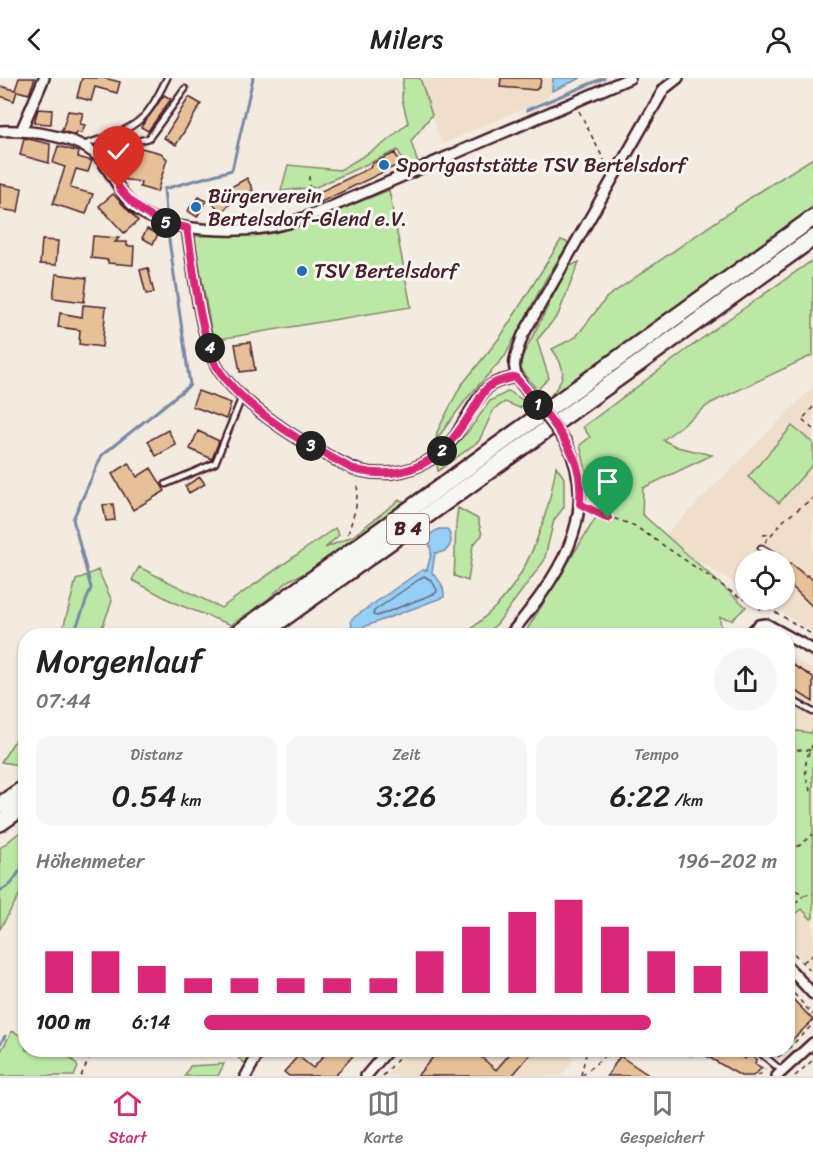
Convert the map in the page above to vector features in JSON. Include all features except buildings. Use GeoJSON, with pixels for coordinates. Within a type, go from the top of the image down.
{"type":"FeatureCollection","features":[{"type":"Feature","properties":{"kind":"highway","name":"B 4"},"geometry":{"type":"LineString","coordinates":[[245,628],[813,218]]}},
{"type":"Feature","properties":{"kind":"highway","name":"B 4"},"geometry":{"type":"LineString","coordinates":[[270,628],[813,238]]}},
{"type":"Feature","properties":{"kind":"highway"},"geometry":{"type":"LineString","coordinates":[[0,805],[18,799]]}},
{"type":"Feature","properties":{"kind":"highway"},"geometry":{"type":"LineString","coordinates":[[0,823],[18,803]]}},
{"type":"Feature","properties":{"kind":"street"},"geometry":{"type":"LineString","coordinates":[[21,131],[44,78]]}},
{"type":"Feature","properties":{"kind":"street"},"geometry":{"type":"LineString","coordinates":[[0,131],[21,131],[82,145],[101,160],[131,203],[160,222],[182,227],[248,229],[310,216],[630,78]]}},
{"type":"Feature","properties":{"kind":"street"},"geometry":{"type":"LineString","coordinates":[[515,628],[538,598],[566,552],[576,526],[581,487],[574,459],[566,442],[515,377],[516,356],[523,335],[664,89],[678,78]]}},
{"type":"Feature","properties":{"kind":"street"},"geometry":{"type":"LineString","coordinates":[[182,227],[208,345],[221,372],[242,397],[314,448],[358,471],[389,473],[413,468],[426,462],[455,437],[483,393],[492,384],[515,377]]}},
{"type":"Feature","properties":{"kind":"street"},"geometry":{"type":"LineString","coordinates":[[756,628],[766,624],[773,628]]}},
{"type":"Feature","properties":{"kind":"street"},"geometry":{"type":"LineString","coordinates":[[795,640],[813,650]]}},
{"type":"Feature","properties":{"kind":"street"},"geometry":{"type":"LineString","coordinates":[[795,975],[813,994]]}},
{"type":"Feature","properties":{"kind":"street"},"geometry":{"type":"LineString","coordinates":[[780,1074],[813,1043]]}},
{"type":"Feature","properties":{"kind":"street"},"geometry":{"type":"LineString","coordinates":[[246,1076],[256,1057]]}},
{"type":"Feature","properties":{"kind":"street"},"geometry":{"type":"LineString","coordinates":[[366,1076],[382,1057]]}},
{"type":"Feature","properties":{"kind":"lane"},"geometry":{"type":"LineString","coordinates":[[82,145],[115,134],[130,127],[143,117],[167,78]]}},
{"type":"Feature","properties":{"kind":"lane"},"geometry":{"type":"LineString","coordinates":[[93,152],[149,138],[185,89]]}},
{"type":"Feature","properties":{"kind":"lane"},"geometry":{"type":"LineString","coordinates":[[166,484],[215,463],[242,397]]}},
{"type":"Feature","properties":{"kind":"lane"},"geometry":{"type":"LineString","coordinates":[[795,702],[813,712]]}},
{"type":"Feature","properties":{"kind":"lane"},"geometry":{"type":"LineString","coordinates":[[764,1057],[780,1074]]}},
{"type":"Feature","properties":{"kind":"path"},"geometry":{"type":"LineString","coordinates":[[574,102],[614,177]]}},
{"type":"Feature","properties":{"kind":"path"},"geometry":{"type":"LineString","coordinates":[[309,176],[310,216]]}},
{"type":"Feature","properties":{"kind":"path"},"geometry":{"type":"LineString","coordinates":[[813,407],[802,420],[813,429]]}},
{"type":"Feature","properties":{"kind":"path"},"geometry":{"type":"LineString","coordinates":[[348,534],[356,507],[358,471]]}},
{"type":"Feature","properties":{"kind":"path"},"geometry":{"type":"LineString","coordinates":[[761,548],[784,520],[813,498]]}},
{"type":"Feature","properties":{"kind":"path"},"geometry":{"type":"LineString","coordinates":[[580,504],[599,515],[635,526],[735,594]]}},
{"type":"Feature","properties":{"kind":"path"},"geometry":{"type":"LineString","coordinates":[[763,536],[771,534]]}},
{"type":"Feature","properties":{"kind":"path"},"geometry":{"type":"LineString","coordinates":[[770,610],[813,635]]}},
{"type":"Feature","properties":{"kind":"path"},"geometry":{"type":"LineString","coordinates":[[813,744],[806,759],[805,770],[808,786],[813,795]]}},
{"type":"Feature","properties":{"kind":"path"},"geometry":{"type":"LineString","coordinates":[[795,750],[812,749]]}},
{"type":"Feature","properties":{"kind":"path"},"geometry":{"type":"LineString","coordinates":[[795,846],[799,846],[813,834]]}},
{"type":"Feature","properties":{"kind":"path"},"geometry":{"type":"LineString","coordinates":[[795,890],[804,895]]}},
{"type":"Feature","properties":{"kind":"path"},"geometry":{"type":"LineString","coordinates":[[795,903],[804,895],[813,894]]}},
{"type":"Feature","properties":{"kind":"path"},"geometry":{"type":"LineString","coordinates":[[795,954],[813,974]]}},
{"type":"Feature","properties":{"kind":"path"},"geometry":{"type":"LineString","coordinates":[[803,963],[813,955]]}},
{"type":"Feature","properties":{"kind":"path"},"geometry":{"type":"LineString","coordinates":[[795,995],[813,1015]]}},
{"type":"Feature","properties":{"kind":"path"},"geometry":{"type":"LineString","coordinates":[[795,1042],[813,1024]]}},
{"type":"Feature","properties":{"kind":"path"},"geometry":{"type":"LineString","coordinates":[[81,1076],[90,1057]]}},
{"type":"Feature","properties":{"kind":"path"},"geometry":{"type":"LineString","coordinates":[[383,1076],[400,1057]]}},
{"type":"Feature","properties":{"kind":"path"},"geometry":{"type":"LineString","coordinates":[[581,1076],[585,1057]]}},
{"type":"Feature","properties":{"kind":"path"},"geometry":{"type":"LineString","coordinates":[[581,1076],[603,1057]]}},
{"type":"Feature","properties":{"kind":"path"},"geometry":{"type":"LineString","coordinates":[[795,1076],[813,1060]]}},
{"type":"Feature","properties":{"kind":"shaded area"},"geometry":{"type":"Polygon","coordinates":[[[420,78],[553,78],[552,91],[548,98],[442,144],[420,78]]]}},
{"type":"Feature","properties":{"kind":"shaded area"},"geometry":{"type":"Polygon","coordinates":[[[813,387],[813,632],[778,610],[795,610],[795,550],[735,550],[735,584],[662,538],[813,387]]]}},
{"type":"Feature","properties":{"kind":"shaded area"},"geometry":{"type":"Polygon","coordinates":[[[795,659],[813,670],[813,729],[811,733],[796,731],[795,659]]]}},
{"type":"Feature","properties":{"kind":"shaded area"},"geometry":{"type":"Polygon","coordinates":[[[802,909],[811,919],[813,918],[813,970],[795,952],[795,914],[802,909]]]}},
{"type":"Feature","properties":{"kind":"shaded area"},"geometry":{"type":"Polygon","coordinates":[[[403,1057],[571,1057],[574,1060],[561,1076],[386,1076],[403,1057]]]}},
{"type":"Feature","properties":{"kind":"green space"},"geometry":{"type":"Polygon","coordinates":[[[403,78],[420,78],[432,115],[411,141],[418,164],[406,168],[398,150],[316,187],[281,191],[288,165],[340,170],[382,145],[408,123],[402,99],[403,78]]]}},
{"type":"Feature","properties":{"kind":"green space"},"geometry":{"type":"Polygon","coordinates":[[[813,158],[813,206],[783,231],[547,401],[557,387],[563,370],[552,349],[576,337],[607,297],[756,194],[813,158]]]}},
{"type":"Feature","properties":{"kind":"green space","name":"TSV Bertelsdorf"},"geometry":{"type":"Polygon","coordinates":[[[389,190],[411,307],[213,340],[194,236],[242,235],[301,225],[389,190]]]}},
{"type":"Feature","properties":{"kind":"green space"},"geometry":{"type":"Polygon","coordinates":[[[561,240],[569,243],[546,279],[505,356],[468,397],[436,440],[437,432],[460,387],[501,336],[561,240]]]}},
{"type":"Feature","properties":{"kind":"green space"},"geometry":{"type":"Polygon","coordinates":[[[813,260],[813,355],[711,403],[663,440],[677,447],[712,455],[643,488],[642,514],[735,597],[735,610],[743,610],[732,620],[720,617],[721,628],[528,628],[603,506],[590,486],[580,445],[590,437],[583,427],[720,325],[813,260]]]}},
{"type":"Feature","properties":{"kind":"green space"},"geometry":{"type":"Polygon","coordinates":[[[579,262],[558,315],[537,340],[549,378],[537,390],[518,365],[568,267],[579,262]]]}},
{"type":"Feature","properties":{"kind":"green space"},"geometry":{"type":"Polygon","coordinates":[[[509,391],[525,402],[520,408],[505,402],[494,409],[479,441],[438,471],[436,460],[467,433],[490,401],[509,391]]]}},
{"type":"Feature","properties":{"kind":"green space"},"geometry":{"type":"Polygon","coordinates":[[[792,426],[813,443],[813,464],[779,503],[748,477],[792,426]]]}},
{"type":"Feature","properties":{"kind":"green space"},"geometry":{"type":"Polygon","coordinates":[[[556,466],[564,478],[564,507],[554,520],[544,561],[497,624],[492,628],[472,628],[497,605],[522,572],[538,538],[549,502],[556,466]]]}},
{"type":"Feature","properties":{"kind":"green space"},"geometry":{"type":"Polygon","coordinates":[[[399,500],[407,502],[315,569],[289,580],[268,599],[231,625],[177,604],[132,580],[139,567],[221,608],[335,528],[339,535],[325,548],[353,536],[399,500]]]}},
{"type":"Feature","properties":{"kind":"green space"},"geometry":{"type":"Polygon","coordinates":[[[458,508],[478,519],[482,535],[473,545],[468,581],[454,576],[458,508]]]}},
{"type":"Feature","properties":{"kind":"green space"},"geometry":{"type":"Polygon","coordinates":[[[98,570],[112,601],[102,628],[63,628],[76,580],[98,570]]]}},
{"type":"Feature","properties":{"kind":"green space"},"geometry":{"type":"Polygon","coordinates":[[[813,729],[813,918],[811,919],[802,909],[795,914],[795,731],[811,733],[813,729]]]}},
{"type":"Feature","properties":{"kind":"green space"},"geometry":{"type":"Polygon","coordinates":[[[18,735],[18,765],[1,762],[18,735]]]}},
{"type":"Feature","properties":{"kind":"green space"},"geometry":{"type":"Polygon","coordinates":[[[18,834],[18,897],[0,929],[0,848],[18,834]]]}},
{"type":"Feature","properties":{"kind":"green space"},"geometry":{"type":"Polygon","coordinates":[[[12,1031],[18,1034],[18,1057],[68,1057],[78,1067],[74,1076],[0,1076],[0,1053],[12,1031]]]}},
{"type":"Feature","properties":{"kind":"green space"},"geometry":{"type":"Polygon","coordinates":[[[238,1057],[250,1057],[246,1064],[238,1057]]]}},
{"type":"Feature","properties":{"kind":"green space"},"geometry":{"type":"Polygon","coordinates":[[[224,1064],[218,1076],[185,1076],[190,1066],[224,1064]]]}},
{"type":"Feature","properties":{"kind":"water"},"geometry":{"type":"Polygon","coordinates":[[[553,78],[581,78],[552,91],[553,78]]]}},
{"type":"Feature","properties":{"kind":"water"},"geometry":{"type":"Polygon","coordinates":[[[439,529],[447,529],[451,538],[447,549],[435,553],[432,573],[444,590],[444,597],[361,628],[352,628],[353,618],[422,570],[427,570],[431,554],[429,537],[439,529]]]}},
{"type":"Feature","properties":{"kind":"waterway"},"geometry":{"type":"LineString","coordinates":[[76,628],[91,588],[73,519],[102,455],[190,385],[168,233],[164,189],[232,170],[253,78]]}},
{"type":"Feature","properties":{"kind":"waterway"},"geometry":{"type":"LineString","coordinates":[[527,110],[604,78]]}},
{"type":"Feature","properties":{"kind":"waterway"},"geometry":{"type":"LineString","coordinates":[[0,891],[11,884],[18,873]]}},
{"type":"Feature","properties":{"kind":"waterway"},"geometry":{"type":"LineString","coordinates":[[0,1044],[5,1036]]}},
{"type":"Feature","properties":{"kind":"place","name":"Sportgaststätte TSV Bertelsdorf"},"geometry":{"type":"Point","coordinates":[384,165]}},
{"type":"Feature","properties":{"kind":"place","name":"Bürgerverein Bertelsdorf-Glend e.V."},"geometry":{"type":"Point","coordinates":[196,207]}},
{"type":"Feature","properties":{"kind":"place","name":"TSV Bertelsdorf"},"geometry":{"type":"Point","coordinates":[302,271]}},
{"type":"Feature","properties":{"kind":"route"},"geometry":{"type":"LineString","coordinates":[[119,188],[140,211],[160,222],[187,228],[204,329],[215,362],[242,397],[314,448],[358,471],[380,474],[413,468],[438,454],[455,437],[483,393],[492,384],[515,377],[566,442],[574,459],[581,487],[580,504],[608,518]]}}]}
